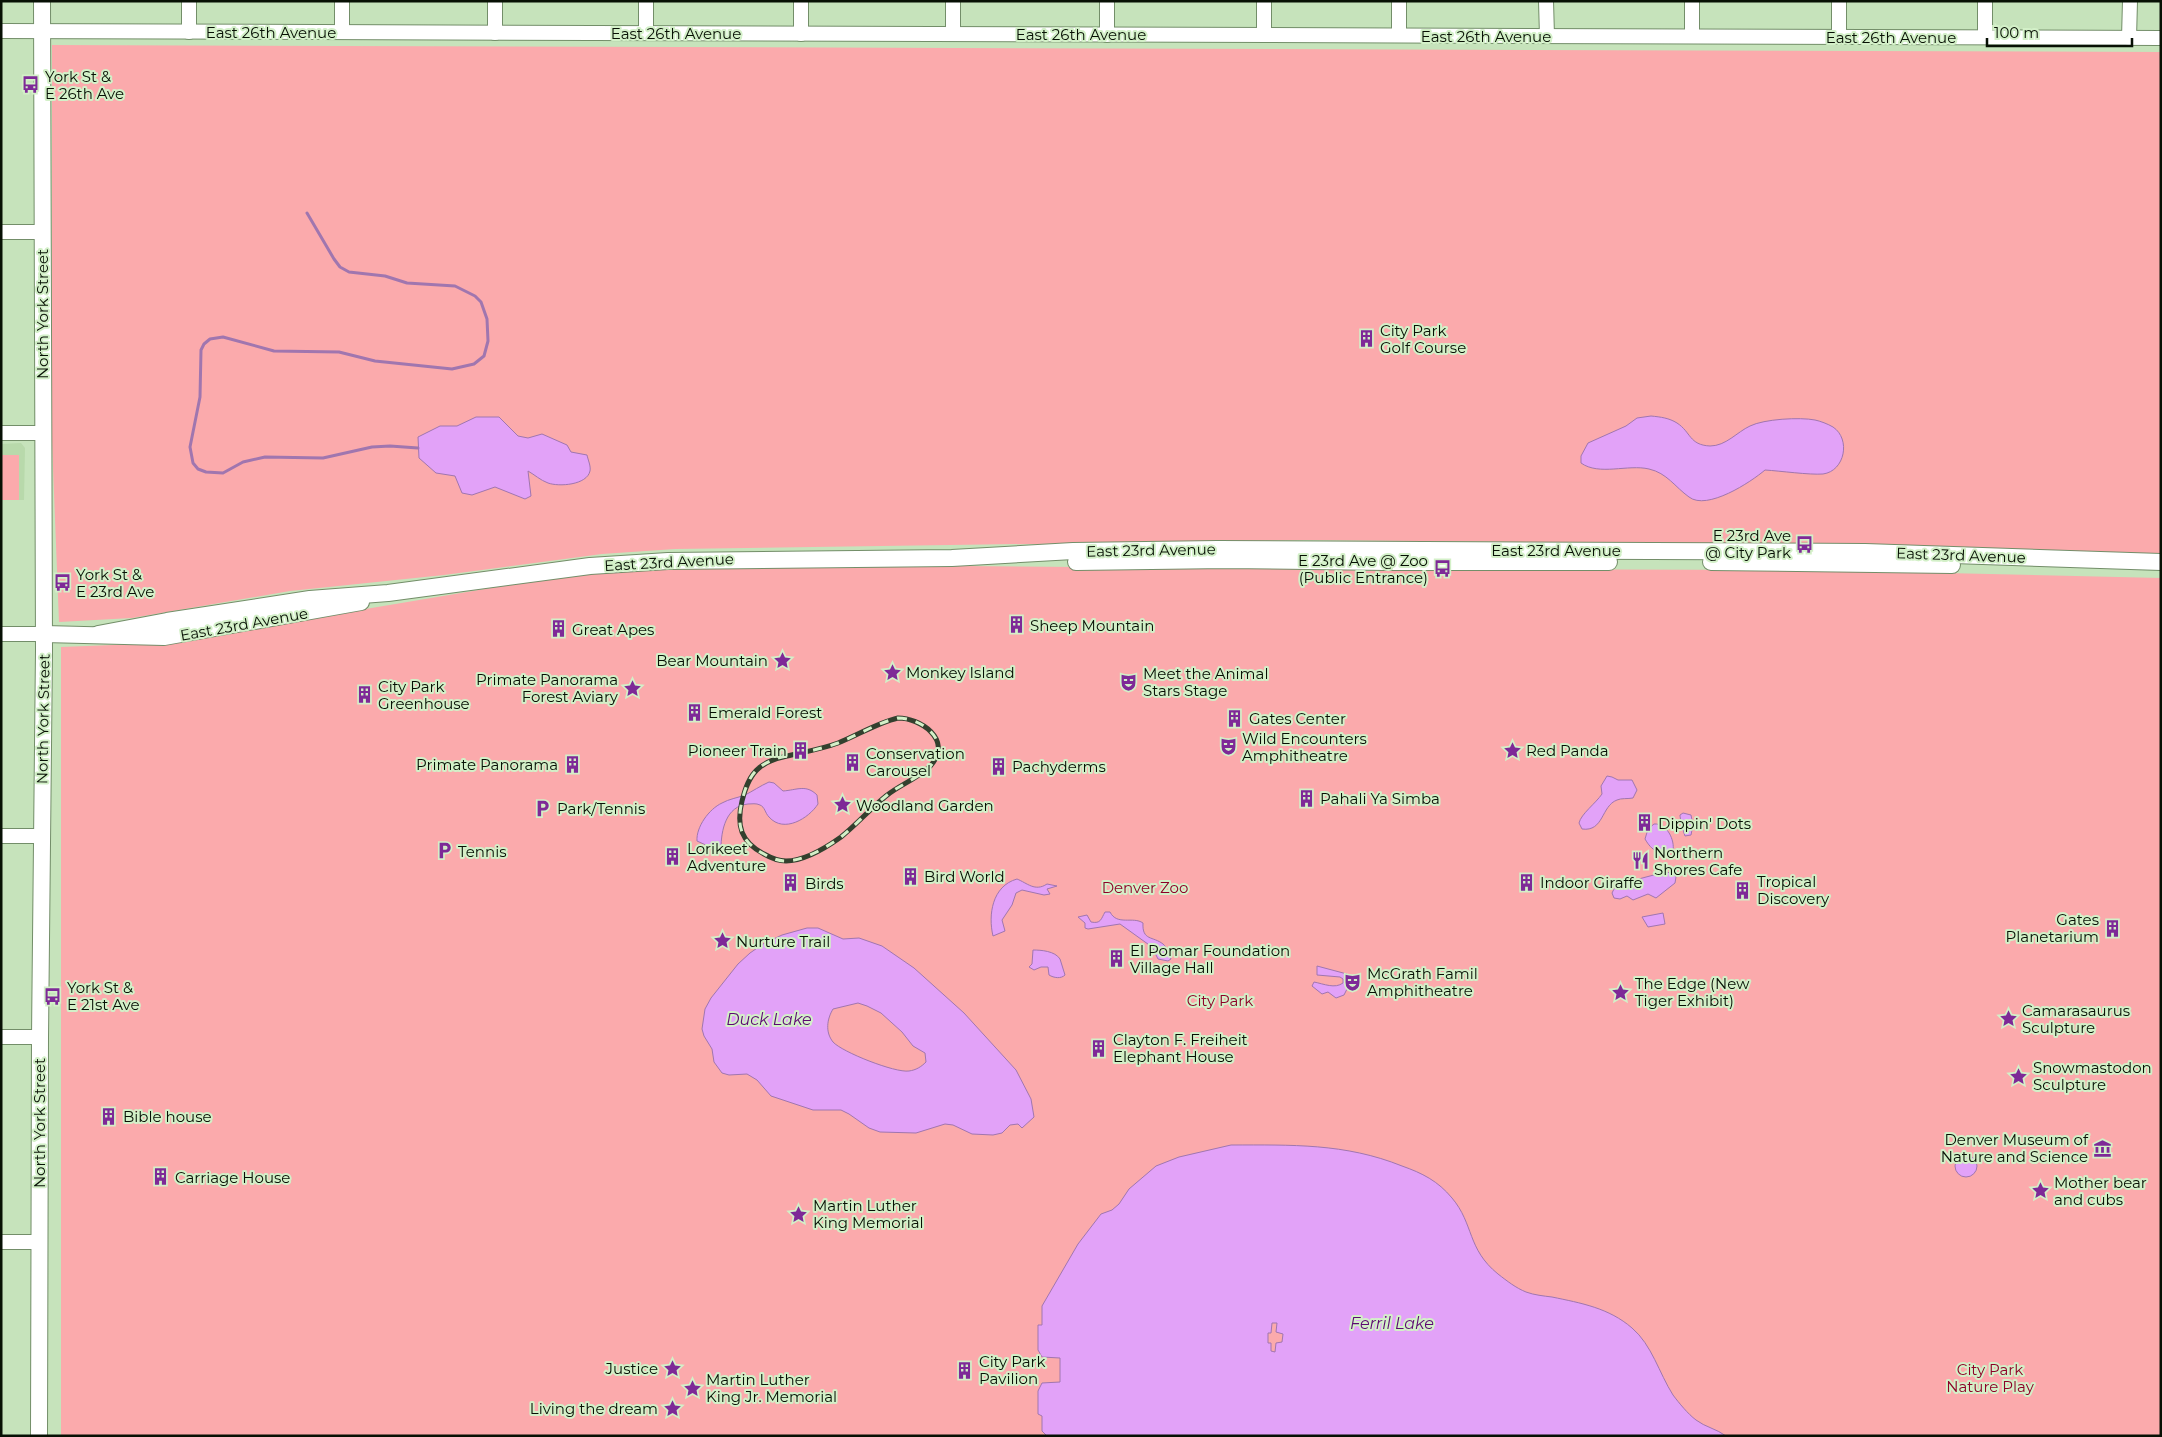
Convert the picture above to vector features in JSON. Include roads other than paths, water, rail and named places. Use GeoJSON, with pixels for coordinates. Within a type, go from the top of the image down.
{"type":"FeatureCollection","features":[{"type":"Feature","properties":{"kind":"main road","name":"North York Street"},"geometry":{"type":"LineString","coordinates":[[39,1436],[41,836],[44,634],[42,1]]}},
{"type":"Feature","properties":{"kind":"main road","name":"East 23rd Avenue"},"geometry":{"type":"LineString","coordinates":[[952,558],[1051,552],[1218,549],[1865,552],[2161,562]]}},
{"type":"Feature","properties":{"kind":"main road","name":"East 23rd Avenue"},"geometry":{"type":"LineString","coordinates":[[44,634],[98,634],[158,622],[295,601],[388,593],[554,571],[643,562],[952,558],[1078,562],[1226,560],[1662,562],[1966,566],[2161,572]]}},
{"type":"Feature","properties":{"kind":"main road"},"geometry":{"type":"LineString","coordinates":[[1966,566],[1975,560],[2041,558]]}},
{"type":"Feature","properties":{"kind":"street"},"geometry":{"type":"LineString","coordinates":[[189,1],[189,32]]}},
{"type":"Feature","properties":{"kind":"street"},"geometry":{"type":"LineString","coordinates":[[342,1],[342,32]]}},
{"type":"Feature","properties":{"kind":"street"},"geometry":{"type":"LineString","coordinates":[[494,33],[495,1]]}},
{"type":"Feature","properties":{"kind":"street"},"geometry":{"type":"LineString","coordinates":[[646,1],[646,33]]}},
{"type":"Feature","properties":{"kind":"street"},"geometry":{"type":"LineString","coordinates":[[801,1],[801,34]]}},
{"type":"Feature","properties":{"kind":"street"},"geometry":{"type":"LineString","coordinates":[[953,1],[953,34]]}},
{"type":"Feature","properties":{"kind":"street"},"geometry":{"type":"LineString","coordinates":[[1107,1],[1107,34]]}},
{"type":"Feature","properties":{"kind":"street"},"geometry":{"type":"LineString","coordinates":[[1264,1],[1264,35]]}},
{"type":"Feature","properties":{"kind":"street"},"geometry":{"type":"LineString","coordinates":[[1399,1],[1399,35]]}},
{"type":"Feature","properties":{"kind":"street"},"geometry":{"type":"LineString","coordinates":[[1546,1],[1546,36]]}},
{"type":"Feature","properties":{"kind":"street"},"geometry":{"type":"LineString","coordinates":[[1692,1],[1692,36]]}},
{"type":"Feature","properties":{"kind":"street"},"geometry":{"type":"LineString","coordinates":[[1839,1],[1839,37]]}},
{"type":"Feature","properties":{"kind":"street"},"geometry":{"type":"LineString","coordinates":[[1985,1],[1985,37]]}},
{"type":"Feature","properties":{"kind":"street"},"geometry":{"type":"LineString","coordinates":[[2129,38],[2130,1]]}},
{"type":"Feature","properties":{"kind":"street","name":"East 26th Avenue"},"geometry":{"type":"LineString","coordinates":[[1,31],[2161,38]]}},
{"type":"Feature","properties":{"kind":"street"},"geometry":{"type":"LineString","coordinates":[[1,232],[42,232]]}},
{"type":"Feature","properties":{"kind":"street"},"geometry":{"type":"LineString","coordinates":[[1,433],[43,433]]}},
{"type":"Feature","properties":{"kind":"street","name":"East 23rd Avenue"},"geometry":{"type":"LineString","coordinates":[[1,634],[44,634]]}},
{"type":"Feature","properties":{"kind":"street"},"geometry":{"type":"LineString","coordinates":[[1,836],[41,836]]}},
{"type":"Feature","properties":{"kind":"street"},"geometry":{"type":"LineString","coordinates":[[1,1037],[40,1037]]}},
{"type":"Feature","properties":{"kind":"street"},"geometry":{"type":"LineString","coordinates":[[1,1242],[39,1242]]}},
{"type":"Feature","properties":{"kind":"water"},"geometry":{"type":"Polygon","coordinates":[[[1651,416],[1674,421],[1694,441],[1710,446],[1721,444],[1750,426],[1764,422],[1792,419],[1815,420],[1833,427],[1839,432],[1844,446],[1843,454],[1841,461],[1830,472],[1817,474],[1765,470],[1740,488],[1717,498],[1706,500],[1697,500],[1689,497],[1666,477],[1649,469],[1596,469],[1581,463],[1581,456],[1588,443],[1626,426],[1637,418],[1651,416]]]}},
{"type":"Feature","properties":{"kind":"water"},"geometry":{"type":"Polygon","coordinates":[[[476,417],[499,417],[518,436],[528,438],[542,434],[567,445],[571,452],[587,455],[590,465],[588,476],[572,484],[559,485],[545,482],[528,471],[531,496],[525,499],[495,487],[472,495],[462,493],[455,476],[436,473],[419,458],[418,437],[440,426],[457,426],[476,417]]]}},
{"type":"Feature","properties":{"kind":"water"},"geometry":{"type":"Polygon","coordinates":[[[1607,776],[1618,780],[1632,780],[1637,790],[1633,798],[1619,799],[1612,803],[1599,823],[1594,827],[1582,829],[1579,823],[1580,820],[1602,794],[1601,786],[1607,776]]]}},
{"type":"Feature","properties":{"kind":"water"},"geometry":{"type":"Polygon","coordinates":[[[769,782],[774,783],[783,791],[809,790],[817,795],[818,804],[802,819],[789,824],[775,822],[763,807],[758,804],[741,806],[734,809],[726,820],[722,834],[721,849],[719,851],[697,841],[701,824],[712,810],[769,782]]]}},
{"type":"Feature","properties":{"kind":"water"},"geometry":{"type":"Polygon","coordinates":[[[1683,813],[1691,815],[1693,825],[1691,835],[1685,836],[1680,817],[1683,813]]]}},
{"type":"Feature","properties":{"kind":"water"},"geometry":{"type":"Polygon","coordinates":[[[1654,824],[1663,826],[1669,833],[1673,842],[1673,851],[1656,851],[1645,839],[1648,829],[1654,824]]]}},
{"type":"Feature","properties":{"kind":"water"},"geometry":{"type":"Polygon","coordinates":[[[1665,872],[1672,873],[1676,877],[1675,883],[1656,898],[1648,894],[1633,900],[1627,896],[1620,899],[1614,898],[1612,893],[1616,885],[1665,872]]]}},
{"type":"Feature","properties":{"kind":"water"},"geometry":{"type":"Polygon","coordinates":[[[1017,879],[1035,887],[1047,884],[1057,886],[1047,889],[1050,894],[1044,895],[1022,890],[1016,893],[1012,905],[1002,920],[1005,931],[993,936],[991,919],[994,902],[1002,888],[1017,879]]]}},
{"type":"Feature","properties":{"kind":"water"},"geometry":{"type":"Polygon","coordinates":[[[1105,912],[1110,912],[1117,919],[1135,920],[1143,923],[1144,933],[1164,945],[1171,959],[1168,961],[1158,959],[1152,947],[1120,924],[1088,929],[1085,928],[1085,923],[1078,917],[1087,915],[1091,922],[1097,922],[1105,912]]]}},
{"type":"Feature","properties":{"kind":"water"},"geometry":{"type":"Polygon","coordinates":[[[1663,913],[1665,924],[1648,927],[1642,917],[1663,913]]]}},
{"type":"Feature","properties":{"kind":"water","name":"Duck Lake"},"geometry":{"type":"Polygon","coordinates":[[[807,928],[818,928],[843,939],[859,938],[882,946],[914,968],[964,1013],[1016,1070],[1031,1099],[1034,1117],[1022,1128],[1018,1124],[1010,1125],[1002,1133],[993,1135],[972,1134],[953,1125],[945,1124],[916,1133],[880,1132],[869,1128],[841,1110],[813,1110],[771,1096],[757,1080],[747,1074],[729,1075],[722,1073],[714,1062],[712,1049],[702,1029],[705,1009],[711,998],[738,964],[763,944],[782,935],[807,928]],[[858,1003],[833,1009],[829,1017],[828,1026],[830,1038],[833,1042],[857,1056],[892,1069],[912,1071],[926,1062],[925,1053],[913,1046],[902,1032],[881,1013],[858,1003]]]}},
{"type":"Feature","properties":{"kind":"water"},"geometry":{"type":"Polygon","coordinates":[[[1033,950],[1048,951],[1058,956],[1065,975],[1055,977],[1049,975],[1048,967],[1034,970],[1029,967],[1032,964],[1033,950]]]}},
{"type":"Feature","properties":{"kind":"water"},"geometry":{"type":"Polygon","coordinates":[[[1317,966],[1347,974],[1349,985],[1344,995],[1336,998],[1328,992],[1322,994],[1312,986],[1314,982],[1333,986],[1343,983],[1343,979],[1340,977],[1317,975],[1317,966]]]}},
{"type":"Feature","properties":{"kind":"water","name":"Ferril Lake"},"geometry":{"type":"Polygon","coordinates":[[[1231,1145],[1318,1147],[1339,1149],[1381,1158],[1423,1175],[1435,1182],[1452,1198],[1464,1217],[1481,1255],[1498,1274],[1526,1292],[1594,1307],[1623,1321],[1645,1343],[1668,1387],[1684,1408],[1693,1418],[1726,1436],[1047,1436],[1042,1431],[1042,1416],[1038,1414],[1038,1391],[1042,1383],[1060,1382],[1060,1358],[1042,1357],[1038,1350],[1038,1325],[1042,1325],[1042,1306],[1078,1244],[1101,1214],[1112,1210],[1119,1204],[1129,1189],[1156,1166],[1179,1157],[1231,1145]],[[1272,1323],[1271,1333],[1268,1333],[1268,1343],[1271,1343],[1271,1351],[1275,1352],[1276,1343],[1282,1342],[1283,1334],[1276,1332],[1277,1323],[1272,1323]]]}},
{"type":"Feature","properties":{"kind":"water"},"geometry":{"type":"Polygon","coordinates":[[[1962,1155],[1970,1155],[1977,1162],[1977,1170],[1970,1177],[1962,1177],[1955,1170],[1955,1162],[1962,1155]]]}},
{"type":"Feature","properties":{"kind":"waterway"},"geometry":{"type":"LineString","coordinates":[[307,213],[334,259],[340,267],[349,272],[385,276],[407,283],[455,286],[475,296],[481,302],[487,319],[488,341],[484,356],[474,364],[452,369],[375,361],[339,352],[274,351],[223,337],[210,339],[201,350],[200,397],[190,447],[193,463],[198,469],[206,472],[223,473],[243,462],[265,457],[323,458],[372,447],[418,448]]}},
{"type":"Feature","properties":{"kind":"railway"},"geometry":{"type":"LineString","coordinates":[[898,718],[907,719],[924,726],[936,738],[938,746],[937,755],[932,764],[923,773],[886,796],[841,837],[822,849],[800,859],[777,860],[756,849],[745,839],[740,826],[742,801],[750,779],[762,766],[780,758],[838,743],[898,718]]}},
{"type":"Feature","properties":{"kind":"place","name":"York St & E 26th Ave"},"geometry":{"type":"Point","coordinates":[31,85]}},
{"type":"Feature","properties":{"kind":"place","name":"City Park Golf Course"},"geometry":{"type":"Point","coordinates":[1366,339]}},
{"type":"Feature","properties":{"kind":"place","name":"E 23rd Ave @ City Park"},"geometry":{"type":"Point","coordinates":[1805,544]}},
{"type":"Feature","properties":{"kind":"place","name":"E 23rd Ave @ Zoo (Public Entrance)"},"geometry":{"type":"Point","coordinates":[1442,569]}},
{"type":"Feature","properties":{"kind":"place","name":"York St & E 23rd Ave"},"geometry":{"type":"Point","coordinates":[62,583]}},
{"type":"Feature","properties":{"kind":"place","name":"Sheep Mountain"},"geometry":{"type":"Point","coordinates":[1016,625]}},
{"type":"Feature","properties":{"kind":"place","name":"Great Apes"},"geometry":{"type":"Point","coordinates":[558,629]}},
{"type":"Feature","properties":{"kind":"place","name":"Bear Mountain"},"geometry":{"type":"Point","coordinates":[782,660]}},
{"type":"Feature","properties":{"kind":"place","name":"Monkey Island"},"geometry":{"type":"Point","coordinates":[892,672]}},
{"type":"Feature","properties":{"kind":"place","name":"Meet the Animal Stars Stage"},"geometry":{"type":"Point","coordinates":[1129,682]}},
{"type":"Feature","properties":{"kind":"place","name":"Primate Panorama Forest Aviary"},"geometry":{"type":"Point","coordinates":[632,688]}},
{"type":"Feature","properties":{"kind":"place","name":"City Park Greenhouse"},"geometry":{"type":"Point","coordinates":[364,695]}},
{"type":"Feature","properties":{"kind":"place","name":"Emerald Forest"},"geometry":{"type":"Point","coordinates":[694,712]}},
{"type":"Feature","properties":{"kind":"place","name":"Gates Center"},"geometry":{"type":"Point","coordinates":[1235,718]}},
{"type":"Feature","properties":{"kind":"place","name":"Wild Encounters Amphitheatre"},"geometry":{"type":"Point","coordinates":[1228,747]}},
{"type":"Feature","properties":{"kind":"place","name":"Pioneer Train"},"geometry":{"type":"Point","coordinates":[801,750]}},
{"type":"Feature","properties":{"kind":"place","name":"Red Panda"},"geometry":{"type":"Point","coordinates":[1512,750]}},
{"type":"Feature","properties":{"kind":"place","name":"Conservation Carousel"},"geometry":{"type":"Point","coordinates":[852,762]}},
{"type":"Feature","properties":{"kind":"place","name":"Primate Panorama"},"geometry":{"type":"Point","coordinates":[572,764]}},
{"type":"Feature","properties":{"kind":"place","name":"Pachyderms"},"geometry":{"type":"Point","coordinates":[998,766]}},
{"type":"Feature","properties":{"kind":"place","name":"Pahali Ya Simba"},"geometry":{"type":"Point","coordinates":[1306,798]}},
{"type":"Feature","properties":{"kind":"place","name":"Woodland Garden"},"geometry":{"type":"Point","coordinates":[842,805]}},
{"type":"Feature","properties":{"kind":"place","name":"Park/Tennis"},"geometry":{"type":"Point","coordinates":[543,808]}},
{"type":"Feature","properties":{"kind":"place","name":"Dippin' Dots"},"geometry":{"type":"Point","coordinates":[1644,823]}},
{"type":"Feature","properties":{"kind":"place","name":"Tennis"},"geometry":{"type":"Point","coordinates":[444,851]}},
{"type":"Feature","properties":{"kind":"place","name":"Lorikeet Adventure"},"geometry":{"type":"Point","coordinates":[673,857]}},
{"type":"Feature","properties":{"kind":"place","name":"Northern Shores Cafe"},"geometry":{"type":"Point","coordinates":[1640,861]}},
{"type":"Feature","properties":{"kind":"place","name":"Bird World"},"geometry":{"type":"Point","coordinates":[910,876]}},
{"type":"Feature","properties":{"kind":"place","name":"Indoor Giraffe"},"geometry":{"type":"Point","coordinates":[1526,882]}},
{"type":"Feature","properties":{"kind":"place","name":"Birds"},"geometry":{"type":"Point","coordinates":[791,883]}},
{"type":"Feature","properties":{"kind":"place","name":"Tropical Discovery"},"geometry":{"type":"Point","coordinates":[1743,890]}},
{"type":"Feature","properties":{"kind":"place","name":"Gates Planetarium"},"geometry":{"type":"Point","coordinates":[2113,928]}},
{"type":"Feature","properties":{"kind":"place","name":"Nurture Trail"},"geometry":{"type":"Point","coordinates":[722,941]}},
{"type":"Feature","properties":{"kind":"place","name":"El Pomar Foundation Village Hall"},"geometry":{"type":"Point","coordinates":[1116,959]}},
{"type":"Feature","properties":{"kind":"place","name":"McGrath Famil Amphitheatre"},"geometry":{"type":"Point","coordinates":[1353,982]}},
{"type":"Feature","properties":{"kind":"place","name":"The Edge (New Tiger Exhibit)"},"geometry":{"type":"Point","coordinates":[1621,992]}},
{"type":"Feature","properties":{"kind":"place","name":"York St & E 21st Ave"},"geometry":{"type":"Point","coordinates":[53,996]}},
{"type":"Feature","properties":{"kind":"place","name":"Camarasaurus Sculpture"},"geometry":{"type":"Point","coordinates":[2008,1019]}},
{"type":"Feature","properties":{"kind":"place","name":"Clayton F. Freiheit Elephant House"},"geometry":{"type":"Point","coordinates":[1099,1048]}},
{"type":"Feature","properties":{"kind":"place","name":"Snowmastodon Sculpture"},"geometry":{"type":"Point","coordinates":[2019,1076]}},
{"type":"Feature","properties":{"kind":"place","name":"Bible house"},"geometry":{"type":"Point","coordinates":[109,1116]}},
{"type":"Feature","properties":{"kind":"place","name":"Denver Museum of Nature and Science"},"geometry":{"type":"Point","coordinates":[2102,1148]}},
{"type":"Feature","properties":{"kind":"place","name":"Carriage House"},"geometry":{"type":"Point","coordinates":[161,1177]}},
{"type":"Feature","properties":{"kind":"place","name":"Mother bear and cubs"},"geometry":{"type":"Point","coordinates":[2040,1191]}},
{"type":"Feature","properties":{"kind":"place","name":"Martin Luther King Memorial"},"geometry":{"type":"Point","coordinates":[799,1214]}},
{"type":"Feature","properties":{"kind":"place","name":"Justice"},"geometry":{"type":"Point","coordinates":[672,1368]}},
{"type":"Feature","properties":{"kind":"place","name":"City Park Pavilion"},"geometry":{"type":"Point","coordinates":[965,1370]}},
{"type":"Feature","properties":{"kind":"place","name":"Martin Luther King Jr. Memorial"},"geometry":{"type":"Point","coordinates":[692,1388]}},
{"type":"Feature","properties":{"kind":"place","name":"Living the dream"},"geometry":{"type":"Point","coordinates":[672,1408]}},
{"type":"Feature","properties":{"kind":"park label","name":"Denver Zoo"},"geometry":{"type":"Point","coordinates":[1145,887]}},
{"type":"Feature","properties":{"kind":"park label","name":"City Park"},"geometry":{"type":"Point","coordinates":[1220,1000]}},
{"type":"Feature","properties":{"kind":"park label","name":"City Park Nature Play"},"geometry":{"type":"Point","coordinates":[1990,1378]}}]}
